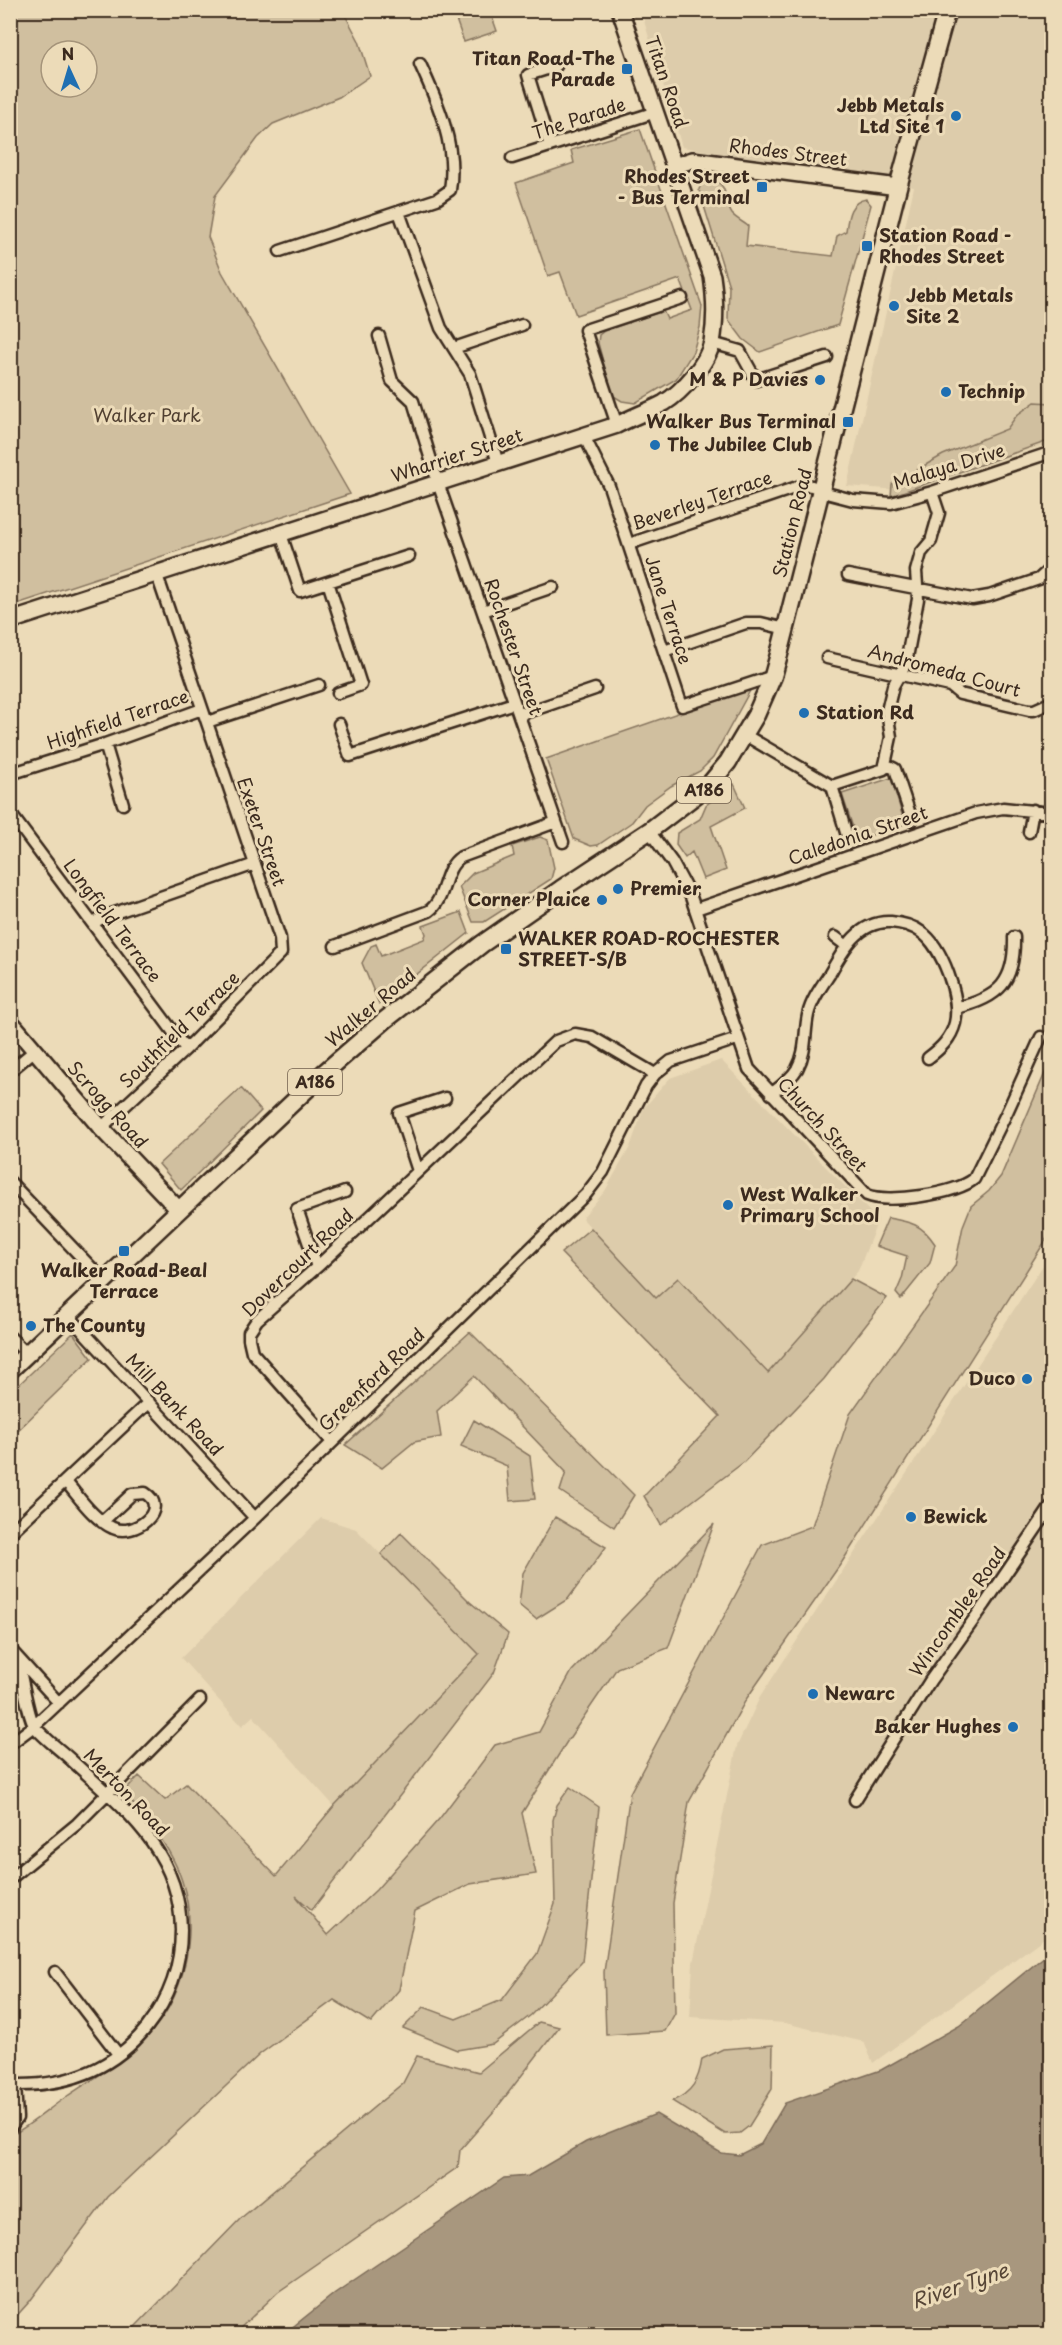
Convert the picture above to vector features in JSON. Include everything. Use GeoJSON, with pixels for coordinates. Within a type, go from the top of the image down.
{"type":"FeatureCollection","features":[{"type":"Feature","properties":{"kind":"main road","name":"Station Road"},"geometry":{"type":"LineString","coordinates":[[649,831],[709,785],[729,762],[745,735],[773,676],[898,187],[947,10]]}},
{"type":"Feature","properties":{"kind":"main road","name":"Walker Road"},"geometry":{"type":"LineString","coordinates":[[10,1370],[325,1072],[413,997],[561,889],[649,831]]}},
{"type":"Feature","properties":{"kind":"street","name":"Titan Road"},"geometry":{"type":"LineString","coordinates":[[620,10],[674,166]]}},
{"type":"Feature","properties":{"kind":"street"},"geometry":{"type":"LineString","coordinates":[[280,251],[437,199],[450,190],[452,175],[443,115],[420,64]]}},
{"type":"Feature","properties":{"kind":"street"},"geometry":{"type":"LineString","coordinates":[[550,146],[528,75],[556,66]]}},
{"type":"Feature","properties":{"kind":"street","name":"The Parade"},"geometry":{"type":"LineString","coordinates":[[512,158],[656,112]]}},
{"type":"Feature","properties":{"kind":"street","name":"Rhodes Street"},"geometry":{"type":"LineString","coordinates":[[674,166],[693,160],[898,187]]}},
{"type":"Feature","properties":{"kind":"street","name":"Wharrier Street"},"geometry":{"type":"LineString","coordinates":[[10,621],[617,425],[665,402],[688,382],[702,363],[712,343],[715,297],[712,276],[674,166]]}},
{"type":"Feature","properties":{"kind":"street"},"geometry":{"type":"LineString","coordinates":[[399,212],[441,328],[470,374],[498,464]]}},
{"type":"Feature","properties":{"kind":"street"},"geometry":{"type":"LineString","coordinates":[[617,425],[585,330],[682,298]]}},
{"type":"Feature","properties":{"kind":"street"},"geometry":{"type":"LineString","coordinates":[[454,348],[522,325]]}},
{"type":"Feature","properties":{"kind":"street","name":"Rochester Street"},"geometry":{"type":"LineString","coordinates":[[379,336],[392,381],[414,401],[438,483],[563,843]]}},
{"type":"Feature","properties":{"kind":"street"},"geometry":{"type":"LineString","coordinates":[[712,343],[740,351],[756,380],[827,357]]}},
{"type":"Feature","properties":{"kind":"street","name":"Jane Terrace"},"geometry":{"type":"LineString","coordinates":[[584,436],[609,486],[682,706],[773,676]]}},
{"type":"Feature","properties":{"kind":"street","name":"Malaya Drive"},"geometry":{"type":"LineString","coordinates":[[820,490],[853,500],[880,503],[901,501],[1052,452]]}},
{"type":"Feature","properties":{"kind":"street","name":"Beverley Terrace"},"geometry":{"type":"LineString","coordinates":[[629,544],[797,487],[807,485],[820,490]]}},
{"type":"Feature","properties":{"kind":"street"},"geometry":{"type":"LineString","coordinates":[[884,766],[891,737],[886,711],[892,686],[906,663],[918,599],[916,572],[921,553],[931,542],[939,513],[932,492]]}},
{"type":"Feature","properties":{"kind":"street"},"geometry":{"type":"LineString","coordinates":[[281,534],[300,591],[409,555]]}},
{"type":"Feature","properties":{"kind":"street"},"geometry":{"type":"LineString","coordinates":[[848,575],[918,587],[964,598],[981,598],[1039,579],[1052,567]]}},
{"type":"Feature","properties":{"kind":"street","name":"Exeter Street"},"geometry":{"type":"LineString","coordinates":[[157,575],[280,938],[281,954]]}},
{"type":"Feature","properties":{"kind":"street"},"geometry":{"type":"LineString","coordinates":[[328,582],[360,685],[338,693]]}},
{"type":"Feature","properties":{"kind":"street"},"geometry":{"type":"LineString","coordinates":[[483,611],[553,587]]}},
{"type":"Feature","properties":{"kind":"street"},"geometry":{"type":"LineString","coordinates":[[664,651],[746,623],[761,623],[786,629]]}},
{"type":"Feature","properties":{"kind":"street","name":"Andromeda Court"},"geometry":{"type":"LineString","coordinates":[[827,658],[951,686],[960,694],[1029,710],[1052,702]]}},
{"type":"Feature","properties":{"kind":"street"},"geometry":{"type":"LineString","coordinates":[[207,722],[319,685]]}},
{"type":"Feature","properties":{"kind":"street"},"geometry":{"type":"LineString","coordinates":[[519,715],[595,689]]}},
{"type":"Feature","properties":{"kind":"street"},"geometry":{"type":"LineString","coordinates":[[339,724],[350,756],[514,703]]}},
{"type":"Feature","properties":{"kind":"street","name":"Highfield Terrace"},"geometry":{"type":"LineString","coordinates":[[10,774],[105,744],[202,709]]}},
{"type":"Feature","properties":{"kind":"street"},"geometry":{"type":"LineString","coordinates":[[745,735],[832,786],[848,838]]}},
{"type":"Feature","properties":{"kind":"street"},"geometry":{"type":"LineString","coordinates":[[105,744],[123,804]]}},
{"type":"Feature","properties":{"kind":"street"},"geometry":{"type":"LineString","coordinates":[[832,786],[884,766],[895,769],[912,820]]}},
{"type":"Feature","properties":{"kind":"street","name":"Caledonia Street"},"geometry":{"type":"LineString","coordinates":[[696,909],[976,813],[1003,808],[1052,813]]}},
{"type":"Feature","properties":{"kind":"street"},"geometry":{"type":"LineString","coordinates":[[1029,832],[1033,810]]}},
{"type":"Feature","properties":{"kind":"street","name":"Longfield Terrace"},"geometry":{"type":"LineString","coordinates":[[10,813],[186,1049]]}},
{"type":"Feature","properties":{"kind":"street"},"geometry":{"type":"LineString","coordinates":[[335,946],[429,911],[437,903],[452,864],[460,857],[555,822]]}},
{"type":"Feature","properties":{"kind":"street","name":"Church Street"},"geometry":{"type":"LineString","coordinates":[[649,831],[685,883],[696,909],[737,1039],[749,1069],[867,1195],[888,1200],[953,1189],[969,1183],[977,1173],[1041,1037]]}},
{"type":"Feature","properties":{"kind":"street"},"geometry":{"type":"LineString","coordinates":[[93,923],[106,916],[255,864]]}},
{"type":"Feature","properties":{"kind":"street"},"geometry":{"type":"LineString","coordinates":[[771,1094],[796,1069],[805,1048],[808,1015],[812,1005],[847,946],[863,929],[874,924],[897,923],[918,929],[935,945],[942,960],[956,1008],[952,1031],[940,1048],[928,1058]]}},
{"type":"Feature","properties":{"kind":"street"},"geometry":{"type":"LineString","coordinates":[[835,937],[847,946]]}},
{"type":"Feature","properties":{"kind":"street"},"geometry":{"type":"LineString","coordinates":[[956,1008],[984,998],[1006,981],[1013,962],[1014,937]]}},
{"type":"Feature","properties":{"kind":"street","name":"Southfield Terrace"},"geometry":{"type":"LineString","coordinates":[[101,1128],[186,1049],[281,954]]}},
{"type":"Feature","properties":{"kind":"street","name":"Scrogg Road"},"geometry":{"type":"LineString","coordinates":[[10,1021],[33,1051],[101,1128],[180,1210]]}},
{"type":"Feature","properties":{"kind":"street","name":"Dovercourt Road"},"geometry":{"type":"LineString","coordinates":[[332,1442],[252,1352],[249,1339],[252,1326],[257,1320],[317,1267],[546,1048],[565,1036],[575,1034],[592,1037],[655,1074]]}},
{"type":"Feature","properties":{"kind":"street","name":"Greenford Road"},"geometry":{"type":"LineString","coordinates":[[10,1744],[59,1703],[255,1518],[586,1194],[603,1172],[646,1086],[655,1074],[671,1061],[737,1039]]}},
{"type":"Feature","properties":{"kind":"street"},"geometry":{"type":"LineString","coordinates":[[10,1071],[33,1051]]}},
{"type":"Feature","properties":{"kind":"street"},"geometry":{"type":"LineString","coordinates":[[418,1171],[399,1113],[445,1098]]}},
{"type":"Feature","properties":{"kind":"street"},"geometry":{"type":"LineString","coordinates":[[10,1182],[104,1281]]}},
{"type":"Feature","properties":{"kind":"street"},"geometry":{"type":"LineString","coordinates":[[317,1267],[297,1209],[345,1191]]}},
{"type":"Feature","properties":{"kind":"street","name":"Mill Bank Road"},"geometry":{"type":"LineString","coordinates":[[68,1315],[255,1518]]}},
{"type":"Feature","properties":{"kind":"street"},"geometry":{"type":"LineString","coordinates":[[10,1337],[27,1354]]}},
{"type":"Feature","properties":{"kind":"street"},"geometry":{"type":"LineString","coordinates":[[10,1533],[149,1402]]}},
{"type":"Feature","properties":{"kind":"street"},"geometry":{"type":"LineString","coordinates":[[66,1482],[102,1522],[122,1531],[136,1529],[151,1515],[154,1502],[145,1493],[132,1494],[102,1522]]}},
{"type":"Feature","properties":{"kind":"street","name":"Wincomblee Road"},"geometry":{"type":"LineString","coordinates":[[855,1800],[930,1681],[986,1604],[1052,1505]]}},
{"type":"Feature","properties":{"kind":"street"},"geometry":{"type":"LineString","coordinates":[[14,1653],[59,1703]]}},
{"type":"Feature","properties":{"kind":"street"},"geometry":{"type":"LineString","coordinates":[[14,1653],[34,1726]]}},
{"type":"Feature","properties":{"kind":"street"},"geometry":{"type":"LineString","coordinates":[[10,1879],[54,1845],[108,1794],[200,1700]]}},
{"type":"Feature","properties":{"kind":"street","name":"Merton Road"},"geometry":{"type":"LineString","coordinates":[[10,2128],[18,2112],[13,2085],[35,2086],[69,2080],[92,2071],[118,2054],[153,2019],[170,1988],[180,1955],[181,1914],[174,1885],[162,1855],[148,1836],[108,1794],[34,1726]]}},
{"type":"Feature","properties":{"kind":"street"},"geometry":{"type":"LineString","coordinates":[[56,1972],[118,2054]]}},
{"type":"Feature","properties":{"kind":"shaded area"},"geometry":{"type":"Polygon","coordinates":[[[641,11],[1051,11],[1051,443],[900,490],[847,486],[914,187],[682,147],[641,11]]]}},
{"type":"Feature","properties":{"kind":"shaded area","name":"West Walker Primary School"},"geometry":{"type":"Polygon","coordinates":[[[721,1060],[878,1220],[858,1271],[768,1373],[679,1278],[656,1298],[582,1218],[605,1191],[630,1147],[644,1108],[670,1078],[721,1060]]]}},
{"type":"Feature","properties":{"kind":"shaded area"},"geometry":{"type":"Polygon","coordinates":[[[1051,1253],[1051,1933],[873,2063],[864,2042],[785,2023],[690,2017],[693,1963],[737,1746],[760,1697],[1051,1253]]]}},
{"type":"Feature","properties":{"kind":"shaded area"},"geometry":{"type":"Polygon","coordinates":[[[321,1518],[356,1529],[479,1654],[334,1806],[253,1716],[242,1726],[181,1658],[321,1518]]]}},
{"type":"Feature","properties":{"kind":"green space","name":"Walker Park"},"geometry":{"type":"Polygon","coordinates":[[[10,11],[343,11],[359,41],[370,76],[339,97],[273,124],[258,138],[215,196],[208,237],[222,272],[350,494],[11,606],[10,11]]]}},
{"type":"Feature","properties":{"kind":"green space"},"geometry":{"type":"Polygon","coordinates":[[[453,11],[490,11],[497,31],[464,42],[453,11]]]}},
{"type":"Feature","properties":{"kind":"green space"},"geometry":{"type":"Polygon","coordinates":[[[640,129],[702,306],[700,327],[693,352],[676,379],[635,403],[622,401],[612,395],[598,343],[599,335],[604,331],[663,311],[667,319],[692,310],[680,279],[576,315],[560,272],[548,276],[516,183],[574,163],[571,150],[640,129]]]}},
{"type":"Feature","properties":{"kind":"green space"},"geometry":{"type":"Polygon","coordinates":[[[1046,152],[1051,152],[1051,361],[1046,152]]]}},
{"type":"Feature","properties":{"kind":"green space"},"geometry":{"type":"Polygon","coordinates":[[[710,180],[721,184],[732,214],[748,226],[746,246],[833,256],[837,236],[846,231],[853,207],[856,203],[866,199],[871,205],[838,325],[760,352],[743,339],[728,319],[729,286],[699,190],[701,182],[710,180]]]}},
{"type":"Feature","properties":{"kind":"green space"},"geometry":{"type":"Polygon","coordinates":[[[1035,402],[1051,403],[1051,440],[891,496],[892,484],[943,455],[1007,429],[1017,415],[1035,402]]]}},
{"type":"Feature","properties":{"kind":"green space"},"geometry":{"type":"Polygon","coordinates":[[[752,687],[713,758],[700,771],[671,786],[645,805],[632,822],[598,845],[591,846],[574,839],[546,759],[752,687]]]}},
{"type":"Feature","properties":{"kind":"green space"},"geometry":{"type":"Polygon","coordinates":[[[891,778],[905,824],[857,840],[842,794],[891,778]]]}},
{"type":"Feature","properties":{"kind":"green space"},"geometry":{"type":"Polygon","coordinates":[[[734,784],[745,808],[711,826],[726,870],[703,879],[692,852],[685,858],[676,845],[677,833],[700,819],[706,805],[734,784]]]}},
{"type":"Feature","properties":{"kind":"green space"},"geometry":{"type":"Polygon","coordinates":[[[540,837],[548,840],[554,868],[551,879],[484,922],[473,922],[459,887],[473,873],[514,856],[512,846],[540,837]]]}},
{"type":"Feature","properties":{"kind":"green space"},"geometry":{"type":"Polygon","coordinates":[[[461,912],[469,933],[379,1004],[362,963],[371,946],[376,944],[381,956],[424,939],[426,934],[423,926],[461,912]]]}},
{"type":"Feature","properties":{"kind":"green space"},"geometry":{"type":"Polygon","coordinates":[[[1051,1059],[1051,1232],[842,1562],[747,1698],[689,1802],[673,1903],[675,2013],[665,2031],[606,2035],[604,1972],[630,1793],[762,1545],[812,1526],[850,1414],[955,1266],[963,1226],[971,1206],[989,1191],[1001,1176],[1051,1059]]]}},
{"type":"Feature","properties":{"kind":"green space"},"geometry":{"type":"Polygon","coordinates":[[[241,1088],[261,1111],[181,1190],[159,1164],[241,1088]]]}},
{"type":"Feature","properties":{"kind":"green space"},"geometry":{"type":"Polygon","coordinates":[[[888,1218],[915,1225],[925,1232],[935,1244],[930,1263],[901,1299],[896,1293],[907,1256],[876,1246],[888,1218]]]}},
{"type":"Feature","properties":{"kind":"green space"},"geometry":{"type":"Polygon","coordinates":[[[591,1228],[656,1298],[678,1278],[768,1373],[851,1279],[887,1298],[824,1379],[744,1462],[661,1525],[644,1496],[720,1416],[561,1253],[591,1228]]]}},
{"type":"Feature","properties":{"kind":"green space"},"geometry":{"type":"Polygon","coordinates":[[[470,1332],[634,1495],[614,1527],[560,1491],[566,1472],[474,1376],[437,1411],[441,1437],[414,1442],[382,1468],[345,1445],[470,1332]]]}},
{"type":"Feature","properties":{"kind":"green space"},"geometry":{"type":"Polygon","coordinates":[[[73,1333],[92,1358],[11,1437],[11,1392],[73,1333]]]}},
{"type":"Feature","properties":{"kind":"green space"},"geometry":{"type":"Polygon","coordinates":[[[474,1420],[530,1456],[535,1499],[510,1501],[507,1466],[461,1446],[474,1420]]]}},
{"type":"Feature","properties":{"kind":"green space"},"geometry":{"type":"Polygon","coordinates":[[[555,1517],[606,1547],[568,1599],[536,1619],[519,1605],[523,1573],[555,1517]]]}},
{"type":"Feature","properties":{"kind":"green space"},"geometry":{"type":"Polygon","coordinates":[[[714,1524],[668,1648],[617,1668],[522,1813],[536,1874],[470,1884],[415,1911],[399,1990],[371,2023],[334,2000],[260,2054],[108,2197],[30,2301],[11,2322],[10,2136],[111,2067],[143,2041],[164,2015],[181,1979],[186,1960],[189,1920],[182,1881],[167,1848],[127,1794],[126,1789],[139,1776],[165,1800],[186,1784],[276,1876],[334,1806],[479,1654],[381,1554],[401,1533],[470,1602],[508,1634],[494,1673],[312,1910],[296,1896],[328,1935],[376,1890],[440,1818],[495,1745],[539,1732],[572,1671],[714,1524]]]}},
{"type":"Feature","properties":{"kind":"green space"},"geometry":{"type":"Polygon","coordinates":[[[570,1787],[599,1807],[582,1962],[531,2015],[493,2044],[457,2050],[403,2028],[424,2007],[456,2019],[502,2000],[537,1954],[555,1904],[553,1820],[557,1805],[570,1787]]]}},
{"type":"Feature","properties":{"kind":"green space"},"geometry":{"type":"Polygon","coordinates":[[[539,2022],[559,2027],[495,2110],[460,2150],[458,2167],[278,2292],[234,2334],[135,2334],[132,2330],[241,2218],[403,2083],[417,2056],[479,2072],[539,2022]]]}},
{"type":"Feature","properties":{"kind":"green space"},"geometry":{"type":"Polygon","coordinates":[[[773,2045],[772,2089],[749,2126],[740,2133],[725,2134],[672,2101],[685,2094],[693,2085],[702,2059],[723,2049],[773,2045]]]}},
{"type":"Feature","properties":{"kind":"water","name":"River Tyne"},"geometry":{"type":"Polygon","coordinates":[[[1051,1951],[1051,2334],[284,2334],[335,2293],[504,2178],[528,2176],[586,2142],[656,2114],[721,2153],[739,2155],[761,2144],[785,2103],[881,2070],[959,2026],[1051,1951]]]}},
{"type":"Feature","properties":{"kind":"place","name":"Titan Road-The Parade"},"geometry":{"type":"Point","coordinates":[627,69]}},
{"type":"Feature","properties":{"kind":"place","name":"Jebb Metals Ltd Site 1"},"geometry":{"type":"Point","coordinates":[956,116]}},
{"type":"Feature","properties":{"kind":"place","name":"Rhodes Street - Bus Terminal"},"geometry":{"type":"Point","coordinates":[762,187]}},
{"type":"Feature","properties":{"kind":"place","name":"Station Road - Rhodes Street"},"geometry":{"type":"Point","coordinates":[867,246]}},
{"type":"Feature","properties":{"kind":"place","name":"Jebb Metals Site 2"},"geometry":{"type":"Point","coordinates":[894,306]}},
{"type":"Feature","properties":{"kind":"place","name":"M & P Davies"},"geometry":{"type":"Point","coordinates":[820,380]}},
{"type":"Feature","properties":{"kind":"place","name":"Technip"},"geometry":{"type":"Point","coordinates":[946,392]}},
{"type":"Feature","properties":{"kind":"place","name":"Walker Bus Terminal"},"geometry":{"type":"Point","coordinates":[848,422]}},
{"type":"Feature","properties":{"kind":"place","name":"The Jubilee Club"},"geometry":{"type":"Point","coordinates":[655,445]}},
{"type":"Feature","properties":{"kind":"place","name":"Station Rd"},"geometry":{"type":"Point","coordinates":[804,713]}},
{"type":"Feature","properties":{"kind":"place","name":"Premier"},"geometry":{"type":"Point","coordinates":[618,889]}},
{"type":"Feature","properties":{"kind":"place","name":"Corner Plaice"},"geometry":{"type":"Point","coordinates":[602,900]}},
{"type":"Feature","properties":{"kind":"place","name":"WALKER ROAD-ROCHESTER STREET-S/B"},"geometry":{"type":"Point","coordinates":[506,949]}},
{"type":"Feature","properties":{"kind":"place","name":"West Walker Primary School"},"geometry":{"type":"Point","coordinates":[728,1205]}},
{"type":"Feature","properties":{"kind":"place","name":"Walker Road-Beal Terrace"},"geometry":{"type":"Point","coordinates":[124,1251]}},
{"type":"Feature","properties":{"kind":"place","name":"The County"},"geometry":{"type":"Point","coordinates":[31,1326]}},
{"type":"Feature","properties":{"kind":"place","name":"Duco"},"geometry":{"type":"Point","coordinates":[1027,1379]}},
{"type":"Feature","properties":{"kind":"place","name":"Bewick"},"geometry":{"type":"Point","coordinates":[911,1517]}},
{"type":"Feature","properties":{"kind":"place","name":"Newarc"},"geometry":{"type":"Point","coordinates":[813,1694]}},
{"type":"Feature","properties":{"kind":"place","name":"Baker Hughes"},"geometry":{"type":"Point","coordinates":[1013,1727]}}]}
